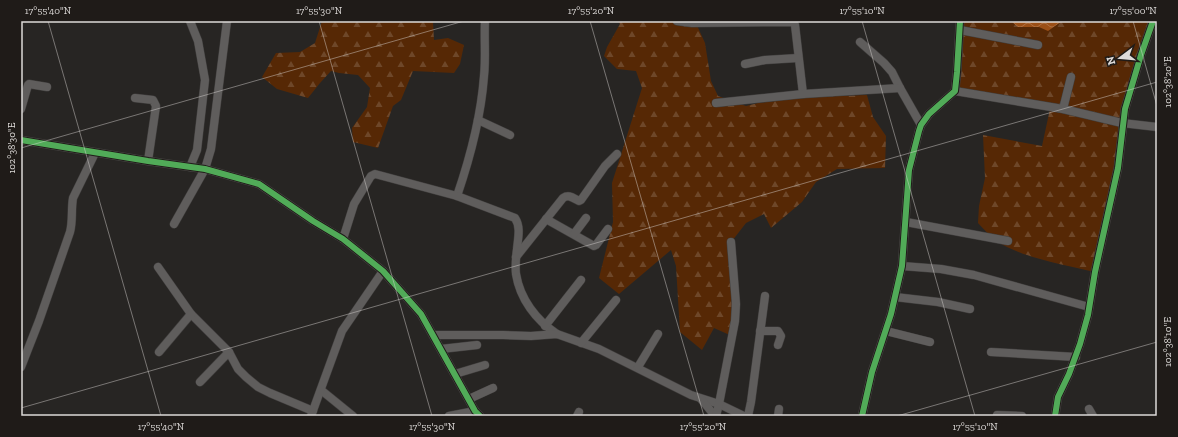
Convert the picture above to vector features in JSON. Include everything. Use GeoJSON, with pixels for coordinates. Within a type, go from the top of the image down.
{"type":"FeatureCollection","features":[{"type":"Feature","properties":{"kind":"street"},"geometry":{"type":"LineString","coordinates":[[190,21],[198,41],[205,80],[197,150],[190,167]]}},
{"type":"Feature","properties":{"kind":"street"},"geometry":{"type":"LineString","coordinates":[[174,224],[205,169],[211,149],[227,21]]}},
{"type":"Feature","properties":{"kind":"street"},"geometry":{"type":"LineString","coordinates":[[457,196],[464,177],[478,120],[484,76],[485,21]]}},
{"type":"Feature","properties":{"kind":"street"},"geometry":{"type":"LineString","coordinates":[[677,21],[692,23],[793,22],[795,25],[798,58],[804,94]]}},
{"type":"Feature","properties":{"kind":"street"},"geometry":{"type":"LineString","coordinates":[[862,416],[872,372],[891,314],[902,266],[909,170],[914,147],[921,125],[929,114],[954,91],[960,21]]}},
{"type":"Feature","properties":{"kind":"street"},"geometry":{"type":"LineString","coordinates":[[1055,416],[1058,397],[1076,357],[1080,344],[1118,168],[1122,123],[1125,109],[1141,55],[1154,21]]}},
{"type":"Feature","properties":{"kind":"street"},"geometry":{"type":"LineString","coordinates":[[960,30],[1038,45]]}},
{"type":"Feature","properties":{"kind":"street"},"geometry":{"type":"LineString","coordinates":[[860,42],[892,72],[921,125]]}},
{"type":"Feature","properties":{"kind":"street"},"geometry":{"type":"LineString","coordinates":[[746,64],[765,60],[798,58]]}},
{"type":"Feature","properties":{"kind":"street"},"geometry":{"type":"LineString","coordinates":[[1063,109],[1071,78]]}},
{"type":"Feature","properties":{"kind":"street"},"geometry":{"type":"LineString","coordinates":[[21,109],[29,84],[47,87]]}},
{"type":"Feature","properties":{"kind":"street"},"geometry":{"type":"LineString","coordinates":[[716,103],[804,94],[900,88]]}},
{"type":"Feature","properties":{"kind":"street"},"geometry":{"type":"LineString","coordinates":[[954,91],[1063,109],[1122,123],[1157,127]]}},
{"type":"Feature","properties":{"kind":"street"},"geometry":{"type":"LineString","coordinates":[[135,98],[154,100],[156,106],[148,161]]}},
{"type":"Feature","properties":{"kind":"street"},"geometry":{"type":"LineString","coordinates":[[478,120],[510,135]]}},
{"type":"Feature","properties":{"kind":"street"},"geometry":{"type":"LineString","coordinates":[[21,140],[95,153],[205,169],[259,184],[313,221],[343,239],[383,271],[421,314],[477,413],[449,416]]}},
{"type":"Feature","properties":{"kind":"street"},"geometry":{"type":"LineString","coordinates":[[21,367],[39,321],[70,232],[73,198],[95,153]]}},
{"type":"Feature","properties":{"kind":"street"},"geometry":{"type":"LineString","coordinates":[[516,258],[562,198],[571,196],[579,201],[581,200],[605,166],[617,154]]}},
{"type":"Feature","properties":{"kind":"street"},"geometry":{"type":"LineString","coordinates":[[343,239],[354,204],[374,174],[457,196],[515,218],[518,227],[516,272],[522,294],[524,300],[545,326],[557,334],[599,349],[701,399],[719,404],[744,416]]}},
{"type":"Feature","properties":{"kind":"street"},"geometry":{"type":"LineString","coordinates":[[574,234],[586,218]]}},
{"type":"Feature","properties":{"kind":"street"},"geometry":{"type":"LineString","coordinates":[[546,219],[594,246],[608,229]]}},
{"type":"Feature","properties":{"kind":"street"},"geometry":{"type":"LineString","coordinates":[[906,222],[1008,241]]}},
{"type":"Feature","properties":{"kind":"street"},"geometry":{"type":"LineString","coordinates":[[716,416],[735,322],[736,304],[730,242]]}},
{"type":"Feature","properties":{"kind":"street"},"geometry":{"type":"LineString","coordinates":[[158,266],[191,314],[229,352],[238,368],[246,377],[258,387],[312,414],[342,330],[383,271]]}},
{"type":"Feature","properties":{"kind":"street"},"geometry":{"type":"LineString","coordinates":[[902,266],[941,269],[974,275],[1089,307]]}},
{"type":"Feature","properties":{"kind":"street"},"geometry":{"type":"LineString","coordinates":[[545,326],[581,280]]}},
{"type":"Feature","properties":{"kind":"street"},"geometry":{"type":"LineString","coordinates":[[748,416],[765,296]]}},
{"type":"Feature","properties":{"kind":"street"},"geometry":{"type":"LineString","coordinates":[[895,297],[938,302],[970,309]]}},
{"type":"Feature","properties":{"kind":"street"},"geometry":{"type":"LineString","coordinates":[[582,343],[616,300]]}},
{"type":"Feature","properties":{"kind":"street"},"geometry":{"type":"LineString","coordinates":[[159,352],[191,314]]}},
{"type":"Feature","properties":{"kind":"street"},"geometry":{"type":"LineString","coordinates":[[760,331],[778,331],[781,336],[778,345]]}},
{"type":"Feature","properties":{"kind":"street"},"geometry":{"type":"LineString","coordinates":[[886,331],[930,342]]}},
{"type":"Feature","properties":{"kind":"street"},"geometry":{"type":"LineString","coordinates":[[433,336],[530,336],[557,334]]}},
{"type":"Feature","properties":{"kind":"street"},"geometry":{"type":"LineString","coordinates":[[638,367],[658,334]]}},
{"type":"Feature","properties":{"kind":"street"},"geometry":{"type":"LineString","coordinates":[[441,349],[477,345]]}},
{"type":"Feature","properties":{"kind":"street"},"geometry":{"type":"LineString","coordinates":[[200,382],[229,352]]}},
{"type":"Feature","properties":{"kind":"street"},"geometry":{"type":"LineString","coordinates":[[991,352],[1076,357]]}},
{"type":"Feature","properties":{"kind":"street"},"geometry":{"type":"LineString","coordinates":[[455,374],[485,365]]}},
{"type":"Feature","properties":{"kind":"street"},"geometry":{"type":"LineString","coordinates":[[469,399],[493,388]]}},
{"type":"Feature","properties":{"kind":"street"},"geometry":{"type":"LineString","coordinates":[[321,390],[353,416]]}},
{"type":"Feature","properties":{"kind":"street"},"geometry":{"type":"LineString","coordinates":[[701,399],[716,416]]}},
{"type":"Feature","properties":{"kind":"street"},"geometry":{"type":"LineString","coordinates":[[997,415],[1022,416]]}},
{"type":"Feature","properties":{"kind":"green space"},"geometry":{"type":"Polygon","coordinates":[[[322,21],[437,21],[433,22],[434,40],[448,38],[464,45],[460,64],[454,73],[413,71],[401,100],[393,106],[378,148],[353,142],[352,128],[367,107],[370,88],[358,75],[331,71],[308,98],[277,89],[262,77],[276,53],[300,52],[315,43],[322,21]]]}},
{"type":"Feature","properties":{"kind":"green space"},"geometry":{"type":"Polygon","coordinates":[[[618,21],[695,21],[705,43],[711,81],[718,96],[746,106],[758,103],[808,97],[867,95],[873,117],[886,136],[885,168],[837,169],[816,182],[802,202],[771,228],[764,214],[746,223],[732,241],[736,296],[732,336],[714,328],[702,350],[680,332],[676,266],[671,250],[619,294],[599,278],[613,222],[612,183],[642,88],[636,71],[617,69],[604,56],[607,47],[620,24],[618,21]]]}},
{"type":"Feature","properties":{"kind":"green space"},"geometry":{"type":"Polygon","coordinates":[[[958,21],[1152,21],[1139,54],[1095,272],[1032,257],[1008,248],[990,236],[978,223],[979,206],[985,178],[983,135],[1042,146],[1050,109],[953,91],[958,21]]]}},
{"type":"Feature","properties":{"kind":"water"},"geometry":{"type":"Polygon","coordinates":[[[1011,21],[1062,21],[1048,31],[1039,27],[1018,27],[1011,21]]]}},
{"type":"Feature","properties":{"kind":"cycle path"},"geometry":{"type":"LineString","coordinates":[[862,416],[872,372],[891,314],[902,266],[909,170],[921,125],[929,114],[955,91],[960,21]]}},
{"type":"Feature","properties":{"kind":"cycle path"},"geometry":{"type":"LineString","coordinates":[[1055,416],[1058,397],[1069,374],[1080,344],[1088,315],[1095,272],[1118,168],[1125,109],[1153,21]]}},
{"type":"Feature","properties":{"kind":"cycle path"},"geometry":{"type":"LineString","coordinates":[[21,140],[205,169],[259,184],[313,221],[343,239],[383,271],[421,314],[475,411],[480,416]]}}]}
